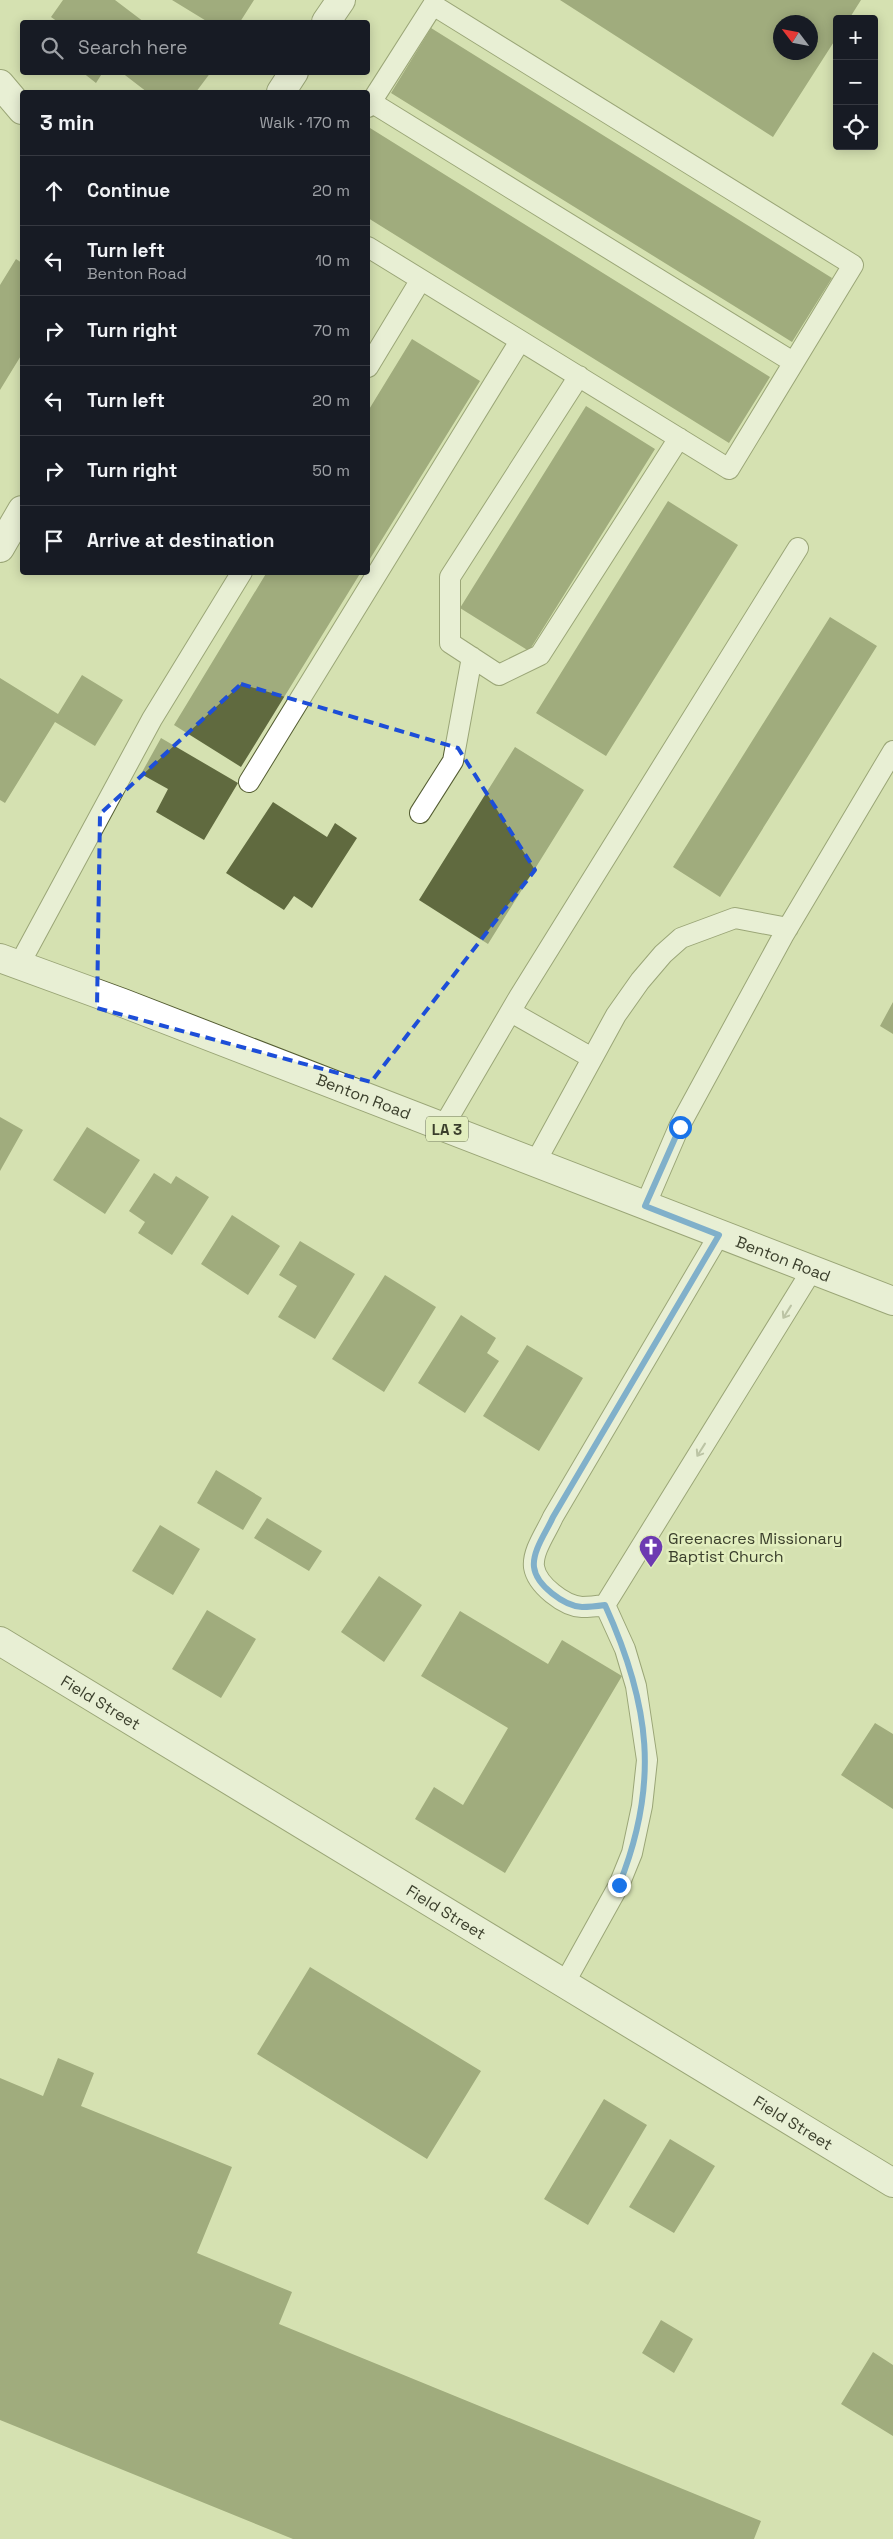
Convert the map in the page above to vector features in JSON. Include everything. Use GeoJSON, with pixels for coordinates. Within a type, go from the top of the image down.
{"type":"FeatureCollection","features":[{"type":"Feature","properties":{"kind":"street"},"geometry":{"type":"LineString","coordinates":[[327,20],[341,0]]}},
{"type":"Feature","properties":{"kind":"street"},"geometry":{"type":"LineString","coordinates":[[282,90],[292,75]]}},
{"type":"Feature","properties":{"kind":"street"},"geometry":{"type":"LineString","coordinates":[[0,84],[20,108]]}},
{"type":"Feature","properties":{"kind":"street","name":"Benton Road"},"geometry":{"type":"LineString","coordinates":[[10,962],[893,1301]]}},
{"type":"Feature","properties":{"kind":"street","name":"Field Street"},"geometry":{"type":"LineString","coordinates":[[0,1641],[893,2183]]}},
{"type":"Feature","properties":{"kind":"lane"},"geometry":{"type":"LineString","coordinates":[[370,103],[431,3],[853,265],[729,468],[420,281],[370,248]]}},
{"type":"Feature","properties":{"kind":"lane"},"geometry":{"type":"LineString","coordinates":[[370,106],[794,362]]}},
{"type":"Feature","properties":{"kind":"lane"},"geometry":{"type":"LineString","coordinates":[[370,364],[420,281]]}},
{"type":"Feature","properties":{"kind":"lane"},"geometry":{"type":"LineString","coordinates":[[249,782],[520,340]]}},
{"type":"Feature","properties":{"kind":"lane"},"geometry":{"type":"LineString","coordinates":[[579,376],[450,577],[450,643],[499,675],[540,655],[679,438]]}},
{"type":"Feature","properties":{"kind":"lane"},"geometry":{"type":"LineString","coordinates":[[443,1128],[510,1012],[798,548]]}},
{"type":"Feature","properties":{"kind":"lane"},"geometry":{"type":"LineString","coordinates":[[10,962],[152,719],[240,575]]}},
{"type":"Feature","properties":{"kind":"lane"},"geometry":{"type":"LineString","coordinates":[[420,813],[453,761],[472,657]]}},
{"type":"Feature","properties":{"kind":"lane"},"geometry":{"type":"LineString","coordinates":[[645,1206],[680,1127],[788,928],[893,751]]}},
{"type":"Feature","properties":{"kind":"lane"},"geometry":{"type":"LineString","coordinates":[[535,1164],[616,1015],[640,981],[681,938],[735,918],[788,928]]}},
{"type":"Feature","properties":{"kind":"lane"},"geometry":{"type":"LineString","coordinates":[[510,1012],[592,1058]]}},
{"type":"Feature","properties":{"kind":"lane"},"geometry":{"type":"LineString","coordinates":[[605,1605],[580,1607],[560,1599],[540,1582],[534,1567],[536,1552],[553,1517],[719,1235]]}},
{"type":"Feature","properties":{"kind":"lane"},"geometry":{"type":"LineString","coordinates":[[605,1605],[812,1270]]}},
{"type":"Feature","properties":{"kind":"lane"},"geometry":{"type":"LineString","coordinates":[[564,1984],[619,1885],[632,1853],[644,1788],[647,1760],[636,1686],[625,1649],[605,1605]]}},
{"type":"Feature","properties":{"kind":"highlighted area"},"geometry":{"type":"Polygon","coordinates":[[[241,684],[458,748],[535,870],[371,1082],[97,1008],[100,814],[241,684]]]}},
{"type":"Feature","properties":{"kind":"building"},"geometry":{"type":"Polygon","coordinates":[[[63,0],[115,0],[141,20],[55,20],[51,17],[63,0]]]}},
{"type":"Feature","properties":{"kind":"building"},"geometry":{"type":"Polygon","coordinates":[[[172,0],[254,0],[241,20],[205,20],[172,0]]]}},
{"type":"Feature","properties":{"kind":"building"},"geometry":{"type":"Polygon","coordinates":[[[560,0],[861,0],[852,15],[833,15],[833,43],[773,137],[560,0]]]}},
{"type":"Feature","properties":{"kind":"building"},"geometry":{"type":"Polygon","coordinates":[[[431,28],[832,278],[792,342],[391,93],[431,28]]]}},
{"type":"Feature","properties":{"kind":"building"},"geometry":{"type":"Polygon","coordinates":[[[86,75],[101,75],[96,83],[86,75]]]}},
{"type":"Feature","properties":{"kind":"building"},"geometry":{"type":"Polygon","coordinates":[[[125,75],[209,75],[198,90],[144,90],[125,75]]]}},
{"type":"Feature","properties":{"kind":"building"},"geometry":{"type":"Polygon","coordinates":[[[370,128],[770,377],[729,443],[370,219],[370,128]]]}},
{"type":"Feature","properties":{"kind":"building"},"geometry":{"type":"Polygon","coordinates":[[[16,259],[20,262],[20,357],[0,390],[0,285],[16,259]]]}},
{"type":"Feature","properties":{"kind":"building"},"geometry":{"type":"Polygon","coordinates":[[[412,339],[480,381],[370,559],[370,408],[412,339]]]}},
{"type":"Feature","properties":{"kind":"building"},"geometry":{"type":"Polygon","coordinates":[[[586,406],[655,449],[529,651],[460,608],[586,406]]]}},
{"type":"Feature","properties":{"kind":"building"},"geometry":{"type":"Polygon","coordinates":[[[668,501],[738,545],[606,756],[536,713],[668,501]]]}},
{"type":"Feature","properties":{"kind":"building"},"geometry":{"type":"Polygon","coordinates":[[[265,575],[359,575],[241,767],[174,725],[265,575]]]}},
{"type":"Feature","properties":{"kind":"building"},"geometry":{"type":"Polygon","coordinates":[[[830,617],[877,646],[720,897],[673,867],[830,617]]]}},
{"type":"Feature","properties":{"kind":"building"},"geometry":{"type":"Polygon","coordinates":[[[82,675],[123,700],[95,746],[55,722],[5,803],[0,800],[0,678],[58,714],[82,675]]]}},
{"type":"Feature","properties":{"kind":"building"},"geometry":{"type":"Polygon","coordinates":[[[161,738],[238,783],[204,840],[156,812],[168,789],[141,774],[161,738]]]}},
{"type":"Feature","properties":{"kind":"building"},"geometry":{"type":"Polygon","coordinates":[[[515,747],[584,790],[488,944],[419,900],[515,747]]]}},
{"type":"Feature","properties":{"kind":"building"},"geometry":{"type":"Polygon","coordinates":[[[273,802],[327,837],[335,823],[357,838],[312,908],[294,896],[284,910],[226,873],[273,802]]]}},
{"type":"Feature","properties":{"kind":"building"},"geometry":{"type":"Polygon","coordinates":[[[893,1002],[893,1034],[880,1026],[893,1002]]]}},
{"type":"Feature","properties":{"kind":"building"},"geometry":{"type":"Polygon","coordinates":[[[0,1117],[23,1130],[0,1171],[0,1117]]]}},
{"type":"Feature","properties":{"kind":"building"},"geometry":{"type":"Polygon","coordinates":[[[87,1127],[140,1160],[105,1214],[53,1180],[87,1127]]]}},
{"type":"Feature","properties":{"kind":"building"},"geometry":{"type":"Polygon","coordinates":[[[154,1173],[171,1184],[176,1176],[209,1197],[172,1255],[138,1233],[145,1222],[129,1211],[154,1173]]]}},
{"type":"Feature","properties":{"kind":"building"},"geometry":{"type":"Polygon","coordinates":[[[232,1215],[280,1246],[248,1295],[201,1264],[232,1215]]]}},
{"type":"Feature","properties":{"kind":"building"},"geometry":{"type":"Polygon","coordinates":[[[300,1241],[355,1274],[315,1339],[278,1317],[297,1286],[279,1275],[300,1241]]]}},
{"type":"Feature","properties":{"kind":"building"},"geometry":{"type":"Polygon","coordinates":[[[385,1275],[436,1307],[384,1392],[332,1359],[385,1275]]]}},
{"type":"Feature","properties":{"kind":"building"},"geometry":{"type":"Polygon","coordinates":[[[461,1315],[496,1338],[487,1353],[499,1361],[465,1413],[418,1383],[461,1315]]]}},
{"type":"Feature","properties":{"kind":"building"},"geometry":{"type":"Polygon","coordinates":[[[527,1345],[583,1378],[539,1451],[483,1416],[527,1345]]]}},
{"type":"Feature","properties":{"kind":"building"},"geometry":{"type":"Polygon","coordinates":[[[216,1470],[262,1498],[243,1530],[197,1503],[216,1470]]]}},
{"type":"Feature","properties":{"kind":"building"},"geometry":{"type":"Polygon","coordinates":[[[267,1518],[322,1551],[309,1571],[254,1538],[267,1518]]]}},
{"type":"Feature","properties":{"kind":"building"},"geometry":{"type":"Polygon","coordinates":[[[160,1525],[200,1549],[173,1595],[132,1571],[160,1525]]]}},
{"type":"Feature","properties":{"kind":"building"},"geometry":{"type":"Polygon","coordinates":[[[379,1576],[422,1605],[384,1662],[341,1632],[379,1576]]]}},
{"type":"Feature","properties":{"kind":"building"},"geometry":{"type":"Polygon","coordinates":[[[207,1610],[256,1639],[221,1698],[172,1669],[207,1610]]]}},
{"type":"Feature","properties":{"kind":"building"},"geometry":{"type":"Polygon","coordinates":[[[460,1611],[548,1664],[562,1640],[622,1676],[505,1873],[415,1819],[434,1787],[463,1805],[508,1728],[421,1676],[460,1611]]]}},
{"type":"Feature","properties":{"kind":"building"},"geometry":{"type":"Polygon","coordinates":[[[875,1723],[893,1734],[893,1809],[841,1775],[875,1723]]]}},
{"type":"Feature","properties":{"kind":"building"},"geometry":{"type":"Polygon","coordinates":[[[310,1967],[481,2071],[427,2159],[257,2054],[310,1967]]]}},
{"type":"Feature","properties":{"kind":"building"},"geometry":{"type":"Polygon","coordinates":[[[58,2058],[94,2073],[81,2106],[232,2167],[197,2253],[292,2292],[279,2324],[761,2521],[754,2539],[293,2539],[0,2420],[0,2078],[43,2096],[58,2058]]]}},
{"type":"Feature","properties":{"kind":"building"},"geometry":{"type":"Polygon","coordinates":[[[604,2099],[647,2125],[588,2225],[544,2199],[604,2099]]]}},
{"type":"Feature","properties":{"kind":"building"},"geometry":{"type":"Polygon","coordinates":[[[670,2139],[715,2166],[674,2233],[629,2207],[670,2139]]]}},
{"type":"Feature","properties":{"kind":"building"},"geometry":{"type":"Polygon","coordinates":[[[661,2320],[693,2339],[674,2373],[642,2353],[661,2320]]]}},
{"type":"Feature","properties":{"kind":"building"},"geometry":{"type":"Polygon","coordinates":[[[873,2352],[893,2365],[893,2436],[841,2404],[873,2352]]]}},
{"type":"Feature","properties":{"kind":"place","name":"Greenacres Missionary Baptist Church"},"geometry":{"type":"Point","coordinates":[651,1568]}},
{"type":"Feature","properties":{"kind":"route"},"geometry":{"type":"LineString","coordinates":[[619,1885],[632,1853],[642,1806],[647,1760],[636,1686],[625,1649],[605,1605],[580,1607],[560,1599],[540,1582],[534,1567],[536,1552],[553,1517],[719,1235],[645,1206],[680,1127]]}}]}
